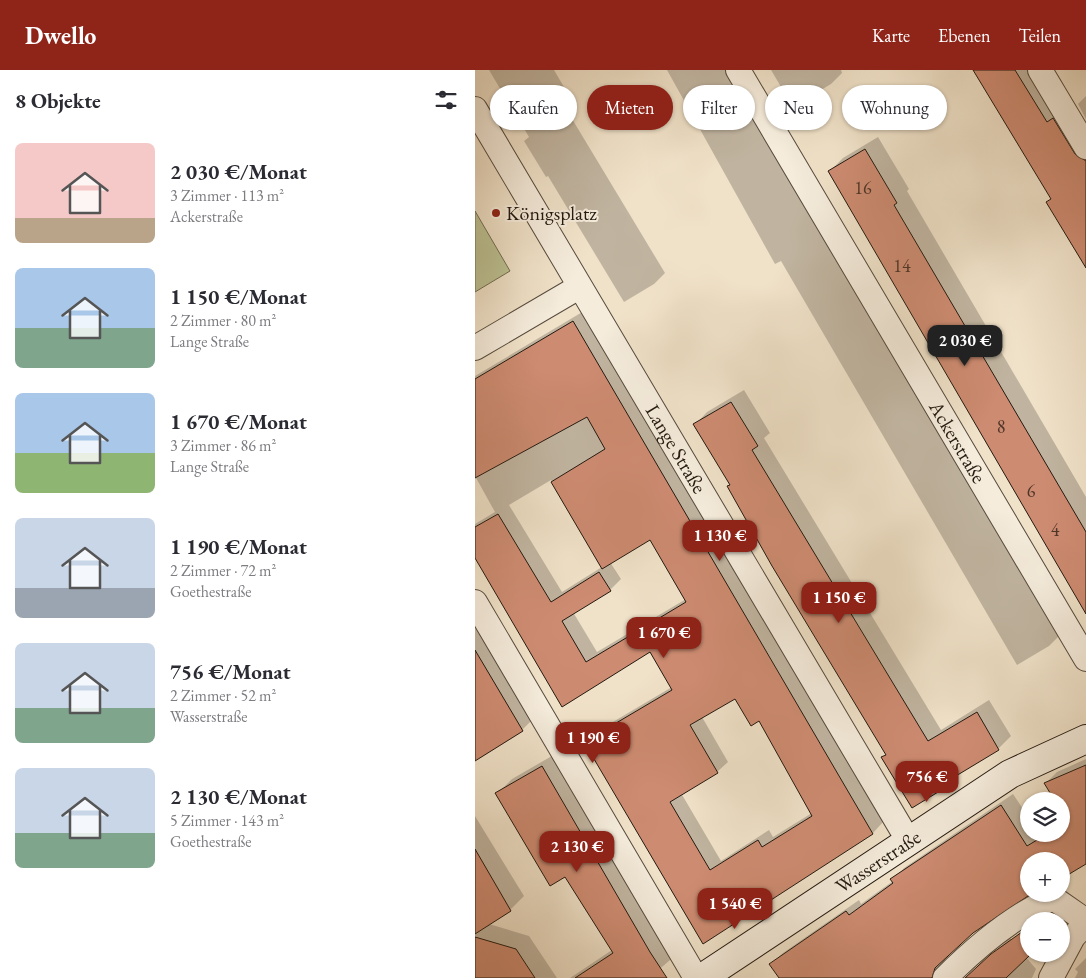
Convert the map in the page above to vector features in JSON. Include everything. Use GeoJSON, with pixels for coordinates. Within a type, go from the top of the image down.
{"type":"FeatureCollection","features":[{"type":"Feature","properties":{"kind":"main road","name":"Wasserstraße"},"geometry":{"type":"LineString","coordinates":[[702,978],[1010,774],[1086,738]]}},
{"type":"Feature","properties":{"kind":"street","name":"Ackerstraße"},"geometry":{"type":"LineString","coordinates":[[738,70],[1086,658]]}},
{"type":"Feature","properties":{"kind":"street"},"geometry":{"type":"LineString","coordinates":[[1040,70],[1086,147]]}},
{"type":"Feature","properties":{"kind":"street","name":"Lange Straße"},"geometry":{"type":"LineString","coordinates":[[475,109],[908,840]]}},
{"type":"Feature","properties":{"kind":"street"},"geometry":{"type":"LineString","coordinates":[[475,348],[579,287]]}},
{"type":"Feature","properties":{"kind":"street"},"geometry":{"type":"LineString","coordinates":[[475,602],[696,978]]}},
{"type":"Feature","properties":{"kind":"street"},"geometry":{"type":"LineString","coordinates":[[945,978],[959,964],[1028,910],[1053,898],[1086,922],[1073,937],[1051,978]]}},
{"type":"Feature","properties":{"kind":"green space"},"geometry":{"type":"Polygon","coordinates":[[[475,211],[510,271],[475,292],[475,211]]]}},
{"type":"Feature","properties":{"kind":"building"},"geometry":{"type":"Polygon","coordinates":[[[973,70],[1015,70],[1047,122],[1053,118],[1075,154],[1086,161],[1086,268],[1046,202],[1051,199],[973,70]]]}},
{"type":"Feature","properties":{"kind":"building"},"geometry":{"type":"Polygon","coordinates":[[[865,149],[897,203],[894,205],[1086,532],[1086,614],[828,171],[865,149]]]}},
{"type":"Feature","properties":{"kind":"building"},"geometry":{"type":"Polygon","coordinates":[[[573,321],[873,834],[703,944],[584,742],[672,690],[650,652],[562,707],[475,558],[475,527],[498,514],[551,602],[599,572],[611,591],[562,621],[586,662],[686,602],[650,540],[602,569],[551,482],[605,449],[587,417],[475,478],[475,379],[573,321]],[[735,699],[690,725],[718,773],[670,802],[710,870],[758,840],[762,847],[812,816],[759,721],[751,726],[735,699]]]}},
{"type":"Feature","properties":{"kind":"building"},"geometry":{"type":"Polygon","coordinates":[[[731,402],[758,446],[752,450],[928,741],[977,712],[999,750],[941,785],[943,789],[912,808],[881,757],[886,755],[772,566],[727,486],[730,485],[693,424],[731,402]]]}},
{"type":"Feature","properties":{"kind":"building"},"geometry":{"type":"Polygon","coordinates":[[[475,650],[523,731],[475,761],[475,650]]]}},
{"type":"Feature","properties":{"kind":"building"},"geometry":{"type":"Polygon","coordinates":[[[1086,765],[1086,864],[1070,874],[1070,852],[1020,852],[1020,901],[973,933],[935,968],[932,978],[779,978],[769,964],[846,911],[849,915],[893,883],[890,879],[1001,805],[1020,835],[1020,842],[1024,842],[1027,846],[1034,842],[1070,842],[1070,792],[1050,792],[1044,783],[1086,765]]]}},
{"type":"Feature","properties":{"kind":"building"},"geometry":{"type":"Polygon","coordinates":[[[542,766],[667,978],[575,978],[613,953],[565,877],[550,886],[495,793],[542,766]]]}},
{"type":"Feature","properties":{"kind":"building"},"geometry":{"type":"Polygon","coordinates":[[[475,849],[511,911],[475,934],[475,849]]]}},
{"type":"Feature","properties":{"kind":"building"},"geometry":{"type":"Polygon","coordinates":[[[1020,933],[1020,962],[1023,962],[1006,978],[965,978],[991,954],[1020,933]]]}},
{"type":"Feature","properties":{"kind":"building"},"geometry":{"type":"Polygon","coordinates":[[[475,937],[516,949],[535,978],[475,978],[475,937]]]}},
{"type":"Feature","properties":{"kind":"place","name":"Königsplatz"},"geometry":{"type":"Point","coordinates":[496,213]}}]}
